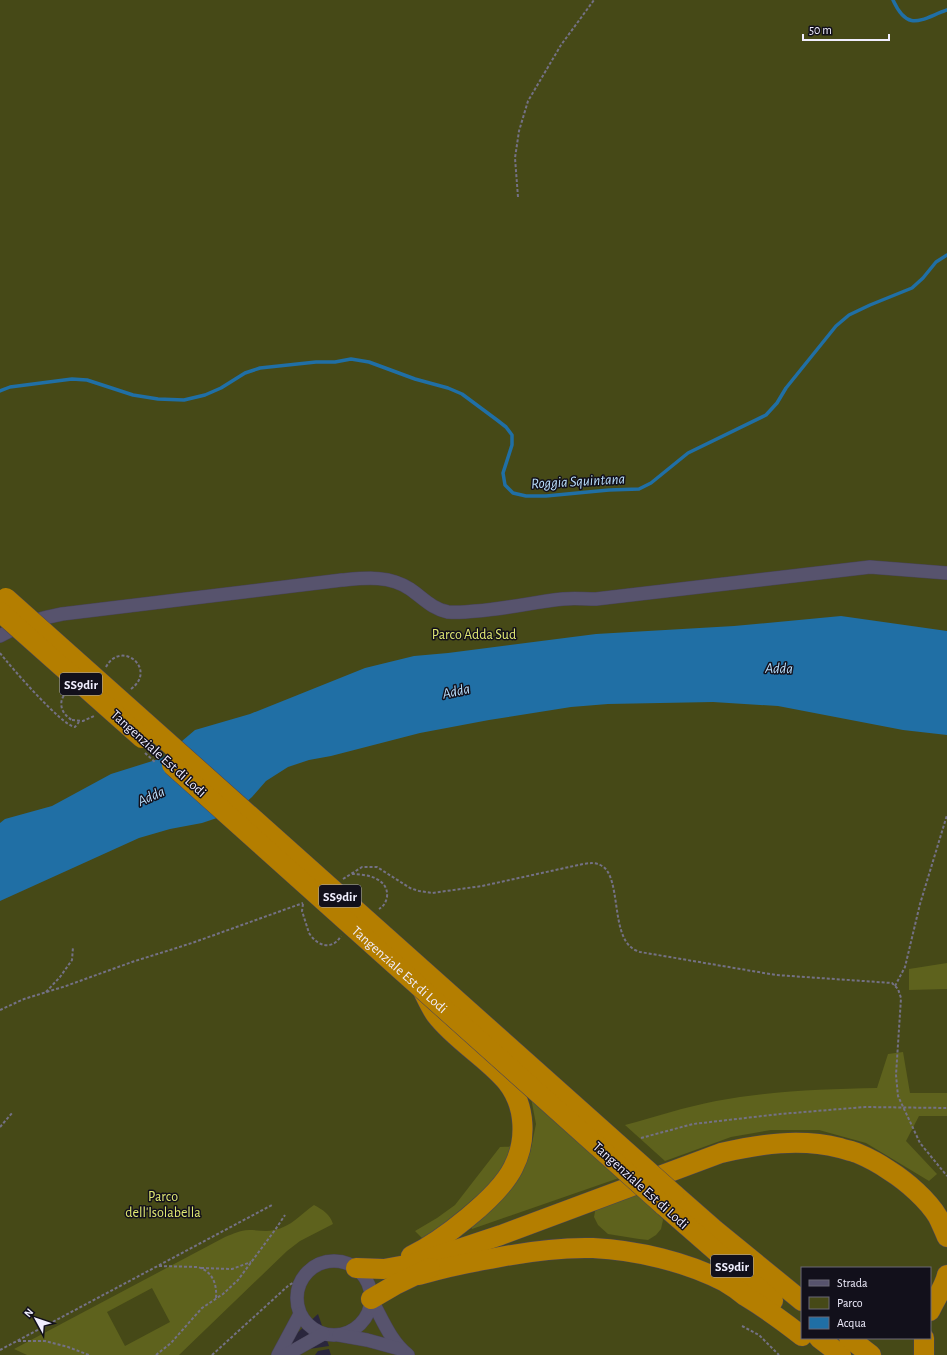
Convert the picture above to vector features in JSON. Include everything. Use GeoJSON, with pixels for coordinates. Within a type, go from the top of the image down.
{"type":"FeatureCollection","features":[{"type":"Feature","properties":{"kind":"highway","name":"Tangenziale Est di Lodi"},"geometry":{"type":"LineString","coordinates":[[2,601],[421,988],[668,1199],[732,1244],[801,1300]]}},
{"type":"Feature","properties":{"kind":"highway","name":"Tangenziale Est di Lodi"},"geometry":{"type":"LineString","coordinates":[[2,601],[668,1199],[729,1263],[801,1323]]}},
{"type":"Feature","properties":{"kind":"highway"},"geometry":{"type":"LineString","coordinates":[[384,1269],[416,1253],[439,1239],[464,1220],[501,1185],[513,1169],[520,1152],[522,1138],[522,1124],[518,1102],[513,1091],[497,1072],[443,1023],[435,1014],[421,988]]}},
{"type":"Feature","properties":{"kind":"highway"},"geometry":{"type":"LineString","coordinates":[[356,1268],[384,1269],[417,1262],[501,1235],[722,1153],[778,1143],[806,1143],[832,1146],[857,1153],[880,1164],[902,1179],[921,1196],[938,1216],[947,1237]]}},
{"type":"Feature","properties":{"kind":"highway"},"geometry":{"type":"LineString","coordinates":[[371,1299],[410,1278],[501,1235]]}},
{"type":"Feature","properties":{"kind":"highway"},"geometry":{"type":"LineString","coordinates":[[732,1244],[750,1250],[759,1255],[801,1287]]}},
{"type":"Feature","properties":{"kind":"highway"},"geometry":{"type":"LineString","coordinates":[[410,1278],[451,1267],[544,1250],[593,1248],[624,1252],[658,1258],[693,1269],[725,1282],[801,1336]]}},
{"type":"Feature","properties":{"kind":"highway"},"geometry":{"type":"LineString","coordinates":[[931,1307],[946,1282],[947,1275]]}},
{"type":"Feature","properties":{"kind":"highway"},"geometry":{"type":"LineString","coordinates":[[806,1339],[826,1355]]}},
{"type":"Feature","properties":{"kind":"highway"},"geometry":{"type":"LineString","coordinates":[[820,1339],[841,1355]]}},
{"type":"Feature","properties":{"kind":"highway"},"geometry":{"type":"LineString","coordinates":[[850,1339],[871,1355]]}},
{"type":"Feature","properties":{"kind":"highway"},"geometry":{"type":"LineString","coordinates":[[924,1339],[924,1355]]}},
{"type":"Feature","properties":{"kind":"street"},"geometry":{"type":"LineString","coordinates":[[0,636],[23,624],[42,617],[366,578],[385,578],[397,582],[409,588],[436,608],[448,612],[462,612],[494,610],[564,599],[596,599],[870,567],[947,573]]}},
{"type":"Feature","properties":{"kind":"street"},"geometry":{"type":"LineString","coordinates":[[333,1260],[345,1262],[356,1268],[365,1276],[370,1287],[371,1299],[369,1312],[362,1323],[352,1331],[340,1335],[331,1336],[314,1330],[306,1323],[300,1314],[296,1302],[297,1290],[302,1278],[310,1269],[321,1262],[333,1260]]}},
{"type":"Feature","properties":{"kind":"street"},"geometry":{"type":"LineString","coordinates":[[371,1299],[386,1328],[404,1352]]}},
{"type":"Feature","properties":{"kind":"street"},"geometry":{"type":"LineString","coordinates":[[278,1355],[300,1314]]}},
{"type":"Feature","properties":{"kind":"street"},"geometry":{"type":"LineString","coordinates":[[286,1355],[323,1334]]}},
{"type":"Feature","properties":{"kind":"street"},"geometry":{"type":"LineString","coordinates":[[340,1335],[367,1340],[404,1352]]}},
{"type":"Feature","properties":{"kind":"path"},"geometry":{"type":"LineString","coordinates":[[518,197],[515,158],[519,131],[528,101],[561,45],[594,0]]}},
{"type":"Feature","properties":{"kind":"path"},"geometry":{"type":"LineString","coordinates":[[0,653],[14,672],[68,725],[75,727],[79,721]]}},
{"type":"Feature","properties":{"kind":"path"},"geometry":{"type":"LineString","coordinates":[[106,672],[106,667],[109,662],[119,656],[132,657],[140,668]]}},
{"type":"Feature","properties":{"kind":"path"},"geometry":{"type":"LineString","coordinates":[[895,986],[905,967],[920,904],[947,815]]}},
{"type":"Feature","properties":{"kind":"path"},"geometry":{"type":"LineString","coordinates":[[337,882],[362,867],[377,867],[419,892],[426,893],[482,886],[594,863],[602,866],[608,872],[614,892],[622,935],[632,948],[640,952],[776,975],[829,980],[887,982],[895,986],[900,993],[901,998],[896,1086],[898,1096],[920,1143],[947,1176]]}},
{"type":"Feature","properties":{"kind":"path"},"geometry":{"type":"LineString","coordinates":[[351,874],[375,878],[385,885],[387,895],[384,905],[377,910]]}},
{"type":"Feature","properties":{"kind":"path"},"geometry":{"type":"LineString","coordinates":[[0,1010],[24,999],[198,941],[304,903],[302,906],[302,911],[309,933]]}},
{"type":"Feature","properties":{"kind":"path"},"geometry":{"type":"LineString","coordinates":[[45,993],[60,977],[72,960],[73,947]]}},
{"type":"Feature","properties":{"kind":"path"},"geometry":{"type":"LineString","coordinates":[[641,1138],[693,1124],[713,1121],[865,1107],[903,1106],[947,1108]]}},
{"type":"Feature","properties":{"kind":"path"},"geometry":{"type":"LineString","coordinates":[[0,1127],[13,1112]]}},
{"type":"Feature","properties":{"kind":"path"},"geometry":{"type":"LineString","coordinates":[[0,1350],[272,1205]]}},
{"type":"Feature","properties":{"kind":"path"},"geometry":{"type":"LineString","coordinates":[[156,1355],[171,1343],[202,1308],[234,1284],[275,1230],[285,1214]]}},
{"type":"Feature","properties":{"kind":"path"},"geometry":{"type":"LineString","coordinates":[[157,1266],[232,1269],[252,1261]]}},
{"type":"Feature","properties":{"kind":"path"},"geometry":{"type":"LineString","coordinates":[[198,1267],[207,1272],[214,1280],[216,1284],[216,1298]]}},
{"type":"Feature","properties":{"kind":"path"},"geometry":{"type":"LineString","coordinates":[[212,1355],[289,1285],[302,1278]]}},
{"type":"Feature","properties":{"kind":"path"},"geometry":{"type":"LineString","coordinates":[[742,1326],[759,1335],[779,1355]]}},
{"type":"Feature","properties":{"kind":"path"},"geometry":{"type":"LineString","coordinates":[[16,1341],[45,1341],[68,1347],[89,1355]]}},
{"type":"Feature","properties":{"kind":"green space","name":"Parco Adda Sud"},"geometry":{"type":"Polygon","coordinates":[[[0,0],[947,0],[947,1355],[331,1355],[329,1349],[318,1351],[315,1355],[299,1355],[309,1349],[329,1346],[318,1314],[273,1355],[0,1355],[0,0]]]}},
{"type":"Feature","properties":{"kind":"green space"},"geometry":{"type":"Polygon","coordinates":[[[947,963],[947,989],[909,990],[909,969],[947,963]]]}},
{"type":"Feature","properties":{"kind":"green space"},"geometry":{"type":"Polygon","coordinates":[[[903,1052],[910,1093],[947,1093],[947,1116],[919,1116],[906,1141],[937,1174],[929,1181],[866,1143],[819,1130],[771,1130],[731,1137],[665,1161],[625,1125],[693,1106],[756,1095],[796,1091],[877,1088],[888,1054],[903,1052]]]}},
{"type":"Feature","properties":{"kind":"green space"},"geometry":{"type":"Polygon","coordinates":[[[531,1098],[619,1178],[472,1229],[469,1223],[517,1176],[530,1153],[536,1124],[531,1098]]]}},
{"type":"Feature","properties":{"kind":"green space"},"geometry":{"type":"Polygon","coordinates":[[[516,1146],[497,1176],[463,1208],[424,1240],[415,1231],[455,1205],[500,1147],[516,1146]]]}},
{"type":"Feature","properties":{"kind":"green space"},"geometry":{"type":"Polygon","coordinates":[[[635,1192],[662,1215],[663,1220],[661,1229],[656,1235],[648,1240],[608,1234],[598,1225],[594,1217],[596,1206],[635,1192]]]}},
{"type":"Feature","properties":{"kind":"green space"},"geometry":{"type":"Polygon","coordinates":[[[314,1205],[328,1215],[333,1224],[300,1241],[287,1251],[179,1355],[27,1355],[14,1349],[225,1237],[246,1230],[268,1231],[286,1226],[314,1205]],[[152,1288],[107,1312],[125,1346],[170,1322],[152,1288]]]}},
{"type":"Feature","properties":{"kind":"water","name":"Adda"},"geometry":{"type":"Polygon","coordinates":[[[841,616],[947,631],[947,735],[903,730],[778,706],[713,702],[608,704],[571,707],[489,720],[420,733],[331,756],[309,760],[288,767],[266,781],[252,797],[235,812],[202,823],[170,829],[139,838],[0,901],[0,823],[5,819],[52,806],[111,774],[162,758],[195,730],[250,714],[365,668],[414,656],[596,634],[734,626],[841,616]]]}},
{"type":"Feature","properties":{"kind":"waterway"},"geometry":{"type":"LineString","coordinates":[[893,0],[904,17],[910,20],[916,21],[947,10]]}},
{"type":"Feature","properties":{"kind":"waterway","name":"Roggia Squintana"},"geometry":{"type":"LineString","coordinates":[[0,391],[10,387],[72,379],[87,380],[133,395],[158,399],[184,400],[205,395],[221,388],[245,373],[260,368],[316,362],[335,362],[351,359],[369,362],[462,394],[506,427],[512,435],[512,445],[503,473],[505,485],[513,493],[526,496],[546,496],[609,490],[639,489],[651,483],[688,453],[766,415],[777,403],[786,388],[836,326],[849,315],[912,288],[923,278],[936,262],[947,255]]}},
{"type":"Feature","properties":{"kind":"park label","name":"Parco dell'Isolabella"},"geometry":{"type":"Point","coordinates":[163,1204]}}]}
